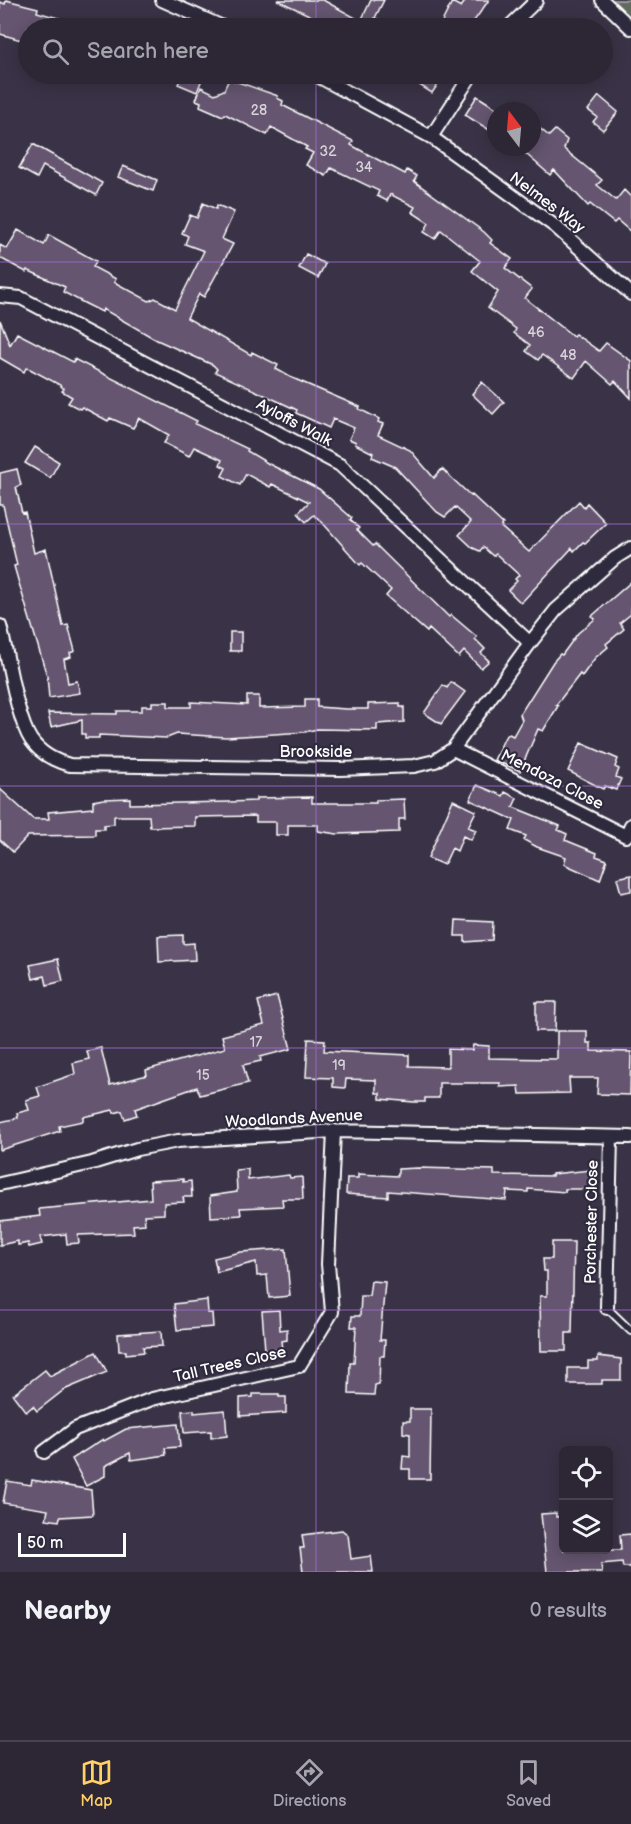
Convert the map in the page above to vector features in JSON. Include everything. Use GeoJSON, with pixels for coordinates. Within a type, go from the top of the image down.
{"type":"FeatureCollection","features":[{"type":"Feature","properties":{"kind":"street"},"geometry":{"type":"LineString","coordinates":[[162,0],[202,18]]}},
{"type":"Feature","properties":{"kind":"street"},"geometry":{"type":"LineString","coordinates":[[602,0],[631,28]]}},
{"type":"Feature","properties":{"kind":"street"},"geometry":{"type":"LineString","coordinates":[[518,18],[536,1]]}},
{"type":"Feature","properties":{"kind":"street","name":"Nelmes Way"},"geometry":{"type":"LineString","coordinates":[[333,84],[431,137],[556,227],[631,294]]}},
{"type":"Feature","properties":{"kind":"street"},"geometry":{"type":"LineString","coordinates":[[431,137],[465,84]]}},
{"type":"Feature","properties":{"kind":"street","name":"Ayloffs Walk"},"geometry":{"type":"LineString","coordinates":[[0,296],[21,298],[340,465],[530,643]]}},
{"type":"Feature","properties":{"kind":"street","name":"Brookside"},"geometry":{"type":"LineString","coordinates":[[0,626],[23,722],[31,739],[54,761],[70,765],[340,769],[414,766],[435,761],[453,749],[556,610],[615,558],[631,548]]}},
{"type":"Feature","properties":{"kind":"street","name":"Mendoza Close"},"geometry":{"type":"LineString","coordinates":[[453,749],[626,836],[631,825]]}},
{"type":"Feature","properties":{"kind":"street","name":"Woodlands Avenue"},"geometry":{"type":"LineString","coordinates":[[0,1184],[92,1163],[137,1149],[178,1142],[334,1131],[631,1137]]}},
{"type":"Feature","properties":{"kind":"street","name":"Tall Trees Close"},"geometry":{"type":"LineString","coordinates":[[44,1452],[75,1429],[152,1400],[299,1366],[332,1312],[328,1264],[334,1131]]}},
{"type":"Feature","properties":{"kind":"street","name":"Porchester Close"},"geometry":{"type":"LineString","coordinates":[[607,1308],[611,1137]]}},
{"type":"Feature","properties":{"kind":"lane"},"geometry":{"type":"LineString","coordinates":[[607,1308],[631,1331]]}},
{"type":"Feature","properties":{"kind":"green space"},"geometry":{"type":"Polygon","coordinates":[[[612,0],[631,0],[631,18],[613,2],[612,0]]]}},
{"type":"Feature","properties":{"kind":"building"},"geometry":{"type":"Polygon","coordinates":[[[6,0],[38,8],[37,12],[58,18],[18,18],[18,39],[0,34],[0,2],[5,4],[6,0]]]}},
{"type":"Feature","properties":{"kind":"building"},"geometry":{"type":"Polygon","coordinates":[[[277,0],[323,0],[356,18],[316,18],[277,0]]]}},
{"type":"Feature","properties":{"kind":"building"},"geometry":{"type":"Polygon","coordinates":[[[371,0],[384,0],[375,18],[362,18],[371,0]]]}},
{"type":"Feature","properties":{"kind":"building"},"geometry":{"type":"Polygon","coordinates":[[[466,0],[489,0],[476,18],[444,18],[452,2],[461,7],[466,0]]]}},
{"type":"Feature","properties":{"kind":"building"},"geometry":{"type":"Polygon","coordinates":[[[178,84],[200,84],[197,92],[178,84]]]}},
{"type":"Feature","properties":{"kind":"building"},"geometry":{"type":"Polygon","coordinates":[[[227,84],[243,84],[278,96],[277,98],[283,101],[282,105],[353,141],[351,145],[405,174],[407,170],[417,176],[414,181],[484,232],[492,240],[490,243],[512,259],[505,268],[532,289],[525,298],[573,336],[575,334],[599,351],[606,343],[631,361],[631,398],[615,381],[612,384],[586,361],[574,378],[542,355],[538,360],[526,351],[530,345],[514,333],[516,329],[488,308],[498,292],[472,271],[480,261],[441,230],[435,239],[424,232],[429,223],[412,212],[415,207],[390,194],[387,201],[377,196],[379,191],[331,168],[326,176],[306,165],[313,153],[305,149],[307,147],[271,127],[267,135],[225,114],[223,116],[200,106],[201,102],[196,100],[201,87],[215,94],[224,90],[227,84]]]}},
{"type":"Feature","properties":{"kind":"building"},"geometry":{"type":"Polygon","coordinates":[[[418,84],[438,84],[432,93],[418,84]]]}},
{"type":"Feature","properties":{"kind":"building"},"geometry":{"type":"Polygon","coordinates":[[[477,96],[487,102],[487,128],[465,115],[477,96]]]}},
{"type":"Feature","properties":{"kind":"building"},"geometry":{"type":"Polygon","coordinates":[[[599,96],[618,112],[603,130],[593,122],[597,117],[588,110],[599,96]]]}},
{"type":"Feature","properties":{"kind":"building"},"geometry":{"type":"Polygon","coordinates":[[[541,129],[549,136],[555,130],[567,140],[564,149],[602,180],[597,185],[616,200],[624,190],[631,197],[631,232],[617,220],[614,223],[590,204],[588,206],[554,170],[550,175],[528,156],[541,156],[541,129]]]}},
{"type":"Feature","properties":{"kind":"building"},"geometry":{"type":"Polygon","coordinates":[[[33,144],[102,183],[96,195],[43,166],[37,178],[19,168],[33,144]]]}},
{"type":"Feature","properties":{"kind":"building"},"geometry":{"type":"Polygon","coordinates":[[[123,166],[157,180],[153,191],[118,177],[123,166]]]}},
{"type":"Feature","properties":{"kind":"building"},"geometry":{"type":"Polygon","coordinates":[[[203,203],[216,209],[217,205],[234,212],[222,239],[233,244],[204,297],[199,294],[187,318],[251,355],[252,352],[278,365],[276,369],[290,377],[360,407],[359,409],[379,419],[378,422],[383,424],[378,435],[410,450],[434,478],[442,469],[503,524],[501,527],[529,552],[579,501],[584,507],[587,503],[606,523],[585,543],[583,542],[574,551],[572,548],[521,603],[508,590],[517,581],[515,579],[519,575],[496,554],[493,556],[483,547],[480,551],[473,548],[459,535],[471,522],[455,507],[445,517],[437,512],[395,467],[372,457],[373,453],[349,439],[354,428],[333,419],[329,428],[296,413],[297,410],[215,372],[217,369],[213,365],[157,340],[103,309],[102,312],[63,292],[65,287],[27,270],[26,272],[0,258],[0,245],[7,249],[18,230],[44,245],[49,235],[96,261],[93,267],[116,279],[114,282],[149,301],[155,298],[175,309],[204,251],[185,244],[188,236],[182,233],[190,215],[197,218],[203,203]]]}},
{"type":"Feature","properties":{"kind":"building"},"geometry":{"type":"Polygon","coordinates":[[[306,254],[325,264],[318,278],[299,268],[306,254]]]}},
{"type":"Feature","properties":{"kind":"building"},"geometry":{"type":"Polygon","coordinates":[[[0,320],[10,345],[17,333],[73,362],[74,359],[197,421],[195,424],[248,449],[247,451],[269,464],[319,489],[352,518],[350,520],[359,528],[357,530],[373,546],[375,544],[449,617],[451,615],[477,637],[475,639],[485,649],[481,653],[489,661],[481,668],[464,651],[459,657],[429,629],[427,632],[386,596],[391,590],[362,563],[360,565],[321,521],[314,515],[306,522],[298,513],[309,502],[272,484],[270,487],[246,474],[240,485],[222,476],[226,468],[220,465],[222,460],[194,447],[189,456],[164,443],[169,435],[139,418],[133,428],[110,418],[108,421],[82,407],[80,409],[68,403],[72,397],[62,391],[64,389],[60,385],[30,369],[26,368],[24,372],[0,358],[0,320]]]}},
{"type":"Feature","properties":{"kind":"building"},"geometry":{"type":"Polygon","coordinates":[[[482,382],[504,402],[493,414],[472,394],[482,382]]]}},
{"type":"Feature","properties":{"kind":"building"},"geometry":{"type":"Polygon","coordinates":[[[35,447],[59,462],[50,478],[25,463],[35,447]]]}},
{"type":"Feature","properties":{"kind":"building"},"geometry":{"type":"Polygon","coordinates":[[[17,469],[21,485],[16,487],[22,513],[25,512],[34,553],[46,549],[63,626],[68,625],[75,651],[70,653],[71,657],[64,659],[68,683],[77,681],[80,693],[49,698],[47,676],[14,566],[17,565],[3,505],[0,505],[0,473],[17,469]]]}},
{"type":"Feature","properties":{"kind":"building"},"geometry":{"type":"Polygon","coordinates":[[[631,582],[631,614],[620,623],[624,629],[606,644],[608,647],[595,658],[582,676],[580,674],[556,705],[558,706],[543,731],[538,729],[520,771],[494,760],[505,737],[509,734],[513,736],[522,720],[520,714],[553,662],[560,654],[562,655],[578,633],[595,619],[592,616],[631,582]]]}},
{"type":"Feature","properties":{"kind":"building"},"geometry":{"type":"Polygon","coordinates":[[[230,632],[241,632],[241,651],[230,651],[230,632]]]}},
{"type":"Feature","properties":{"kind":"building"},"geometry":{"type":"Polygon","coordinates":[[[451,682],[465,692],[441,724],[424,713],[443,685],[447,688],[451,682]]]}},
{"type":"Feature","properties":{"kind":"building"},"geometry":{"type":"Polygon","coordinates":[[[247,696],[259,696],[259,708],[305,707],[305,699],[317,699],[317,707],[346,709],[368,709],[368,704],[400,703],[400,707],[404,707],[404,722],[377,724],[377,730],[317,729],[305,732],[226,737],[177,734],[167,738],[99,735],[99,738],[85,738],[85,734],[82,734],[82,720],[51,727],[48,713],[117,714],[117,711],[142,711],[142,706],[152,706],[152,702],[168,702],[168,707],[191,707],[191,702],[247,705],[247,696]]]}},
{"type":"Feature","properties":{"kind":"building"},"geometry":{"type":"Polygon","coordinates":[[[581,743],[618,759],[615,767],[619,769],[616,777],[621,779],[616,790],[605,786],[603,789],[568,771],[581,743]]]}},
{"type":"Feature","properties":{"kind":"building"},"geometry":{"type":"Polygon","coordinates":[[[477,785],[503,796],[505,792],[517,798],[513,807],[560,826],[558,830],[567,834],[565,840],[597,853],[596,856],[607,860],[600,880],[564,864],[566,857],[524,840],[526,836],[510,830],[514,820],[470,800],[477,785]]]}},
{"type":"Feature","properties":{"kind":"building"},"geometry":{"type":"Polygon","coordinates":[[[0,789],[33,819],[49,819],[48,812],[93,808],[93,801],[104,799],[130,798],[130,804],[256,801],[256,798],[312,797],[312,803],[376,803],[376,800],[404,799],[405,819],[399,819],[399,832],[337,834],[318,831],[318,825],[288,825],[288,835],[276,835],[276,822],[256,822],[256,816],[195,817],[195,826],[150,827],[149,816],[114,816],[114,824],[104,825],[104,829],[95,829],[95,835],[28,836],[13,852],[0,840],[0,789]]]}},
{"type":"Feature","properties":{"kind":"building"},"geometry":{"type":"Polygon","coordinates":[[[453,800],[476,811],[468,827],[476,830],[471,840],[463,836],[457,851],[452,848],[444,865],[428,858],[453,800]]]}},
{"type":"Feature","properties":{"kind":"building"},"geometry":{"type":"Polygon","coordinates":[[[631,875],[631,891],[621,893],[617,878],[631,875]]]}},
{"type":"Feature","properties":{"kind":"building"},"geometry":{"type":"Polygon","coordinates":[[[456,920],[493,922],[492,940],[465,942],[465,936],[455,936],[456,920]]]}},
{"type":"Feature","properties":{"kind":"building"},"geometry":{"type":"Polygon","coordinates":[[[183,935],[183,944],[194,943],[195,960],[159,962],[158,936],[183,935]]]}},
{"type":"Feature","properties":{"kind":"building"},"geometry":{"type":"Polygon","coordinates":[[[58,959],[63,981],[47,985],[45,976],[33,979],[30,965],[58,959]]]}},
{"type":"Feature","properties":{"kind":"building"},"geometry":{"type":"Polygon","coordinates":[[[277,996],[291,1049],[260,1057],[261,1061],[243,1065],[248,1083],[200,1095],[197,1087],[135,1109],[137,1115],[125,1119],[122,1111],[114,1113],[113,1110],[83,1117],[83,1121],[59,1126],[60,1131],[0,1150],[0,1122],[18,1118],[17,1113],[29,1110],[26,1100],[40,1096],[37,1087],[75,1074],[73,1063],[89,1059],[87,1051],[101,1048],[110,1085],[147,1075],[146,1070],[225,1048],[222,1036],[264,1025],[258,1001],[277,996]]]}},
{"type":"Feature","properties":{"kind":"building"},"geometry":{"type":"Polygon","coordinates":[[[536,1002],[556,1002],[555,1031],[536,1031],[536,1002]]]}},
{"type":"Feature","properties":{"kind":"building"},"geometry":{"type":"Polygon","coordinates":[[[557,1031],[587,1031],[587,1043],[591,1043],[591,1051],[631,1052],[630,1095],[597,1094],[598,1078],[569,1078],[570,1093],[520,1094],[519,1086],[500,1087],[500,1083],[439,1083],[439,1098],[425,1098],[425,1102],[414,1102],[380,1099],[380,1093],[376,1093],[376,1080],[346,1079],[345,1088],[333,1087],[333,1078],[306,1077],[308,1039],[325,1040],[324,1051],[409,1055],[409,1066],[448,1067],[448,1049],[472,1050],[473,1045],[489,1046],[489,1058],[557,1059],[557,1031]]]}},
{"type":"Feature","properties":{"kind":"building"},"geometry":{"type":"Polygon","coordinates":[[[248,1169],[248,1180],[289,1175],[290,1178],[302,1177],[303,1199],[282,1199],[283,1206],[240,1208],[241,1215],[211,1217],[210,1196],[237,1192],[236,1170],[248,1169]]]}},
{"type":"Feature","properties":{"kind":"building"},"geometry":{"type":"Polygon","coordinates":[[[398,1169],[494,1170],[494,1175],[552,1176],[552,1174],[591,1170],[591,1174],[597,1174],[597,1189],[565,1189],[565,1192],[528,1189],[528,1192],[507,1191],[506,1200],[388,1191],[388,1197],[346,1194],[347,1178],[358,1178],[358,1174],[398,1176],[398,1169]]]}},
{"type":"Feature","properties":{"kind":"building"},"geometry":{"type":"Polygon","coordinates":[[[183,1179],[183,1182],[191,1181],[192,1197],[183,1197],[184,1202],[164,1203],[164,1214],[144,1215],[145,1224],[133,1225],[134,1233],[78,1235],[79,1243],[67,1244],[66,1234],[40,1237],[42,1244],[29,1247],[28,1243],[18,1245],[18,1241],[0,1245],[0,1221],[40,1216],[39,1209],[151,1199],[150,1181],[183,1179]]]}},
{"type":"Feature","properties":{"kind":"building"},"geometry":{"type":"Polygon","coordinates":[[[552,1242],[574,1242],[572,1333],[566,1333],[566,1351],[541,1351],[540,1296],[547,1296],[547,1271],[544,1271],[543,1259],[552,1259],[552,1242]]]}},
{"type":"Feature","properties":{"kind":"building"},"geometry":{"type":"Polygon","coordinates":[[[286,1249],[290,1296],[269,1298],[267,1275],[257,1276],[256,1262],[217,1272],[214,1258],[241,1252],[286,1249]]]}},
{"type":"Feature","properties":{"kind":"building"},"geometry":{"type":"Polygon","coordinates":[[[371,1281],[385,1282],[380,1340],[385,1340],[384,1356],[380,1356],[379,1384],[375,1385],[374,1395],[349,1394],[350,1363],[354,1363],[356,1327],[351,1327],[352,1316],[360,1316],[361,1296],[369,1296],[371,1281]]]}},
{"type":"Feature","properties":{"kind":"building"},"geometry":{"type":"Polygon","coordinates":[[[207,1300],[208,1313],[212,1313],[213,1327],[177,1330],[174,1304],[207,1300]]]}},
{"type":"Feature","properties":{"kind":"building"},"geometry":{"type":"Polygon","coordinates":[[[279,1310],[280,1330],[287,1329],[287,1340],[281,1341],[282,1349],[265,1350],[262,1311],[279,1310]]]}},
{"type":"Feature","properties":{"kind":"building"},"geometry":{"type":"Polygon","coordinates":[[[161,1331],[162,1346],[143,1347],[144,1352],[126,1354],[126,1351],[119,1351],[118,1334],[161,1331]]]}},
{"type":"Feature","properties":{"kind":"building"},"geometry":{"type":"Polygon","coordinates":[[[96,1352],[107,1372],[64,1390],[37,1411],[33,1406],[26,1412],[13,1395],[45,1370],[50,1376],[96,1352]]]}},
{"type":"Feature","properties":{"kind":"building"},"geometry":{"type":"Polygon","coordinates":[[[598,1356],[621,1359],[621,1380],[602,1380],[602,1384],[568,1384],[568,1368],[588,1368],[588,1361],[598,1361],[598,1356]]]}},
{"type":"Feature","properties":{"kind":"building"},"geometry":{"type":"Polygon","coordinates":[[[253,1394],[279,1394],[279,1397],[286,1397],[286,1413],[240,1416],[240,1398],[253,1397],[253,1394]]]}},
{"type":"Feature","properties":{"kind":"building"},"geometry":{"type":"Polygon","coordinates":[[[410,1409],[431,1409],[430,1479],[410,1479],[410,1469],[402,1469],[403,1456],[410,1457],[410,1434],[403,1433],[403,1421],[410,1421],[410,1409]]]}},
{"type":"Feature","properties":{"kind":"building"},"geometry":{"type":"Polygon","coordinates":[[[194,1410],[194,1413],[225,1410],[227,1436],[211,1438],[211,1431],[184,1433],[182,1411],[194,1410]]]}},
{"type":"Feature","properties":{"kind":"building"},"geometry":{"type":"Polygon","coordinates":[[[178,1424],[180,1447],[165,1448],[166,1455],[131,1460],[130,1453],[105,1466],[105,1476],[86,1486],[72,1459],[103,1439],[104,1441],[126,1429],[178,1424]]]}},
{"type":"Feature","properties":{"kind":"building"},"geometry":{"type":"Polygon","coordinates":[[[32,1480],[91,1490],[93,1515],[60,1517],[59,1521],[46,1519],[48,1510],[3,1503],[7,1481],[31,1485],[32,1480]]]}},
{"type":"Feature","properties":{"kind":"building"},"geometry":{"type":"Polygon","coordinates":[[[556,1513],[556,1517],[559,1516],[559,1554],[613,1554],[613,1550],[621,1550],[620,1535],[631,1534],[631,1567],[623,1567],[622,1562],[601,1564],[602,1572],[547,1572],[541,1514],[556,1513]]]}},
{"type":"Feature","properties":{"kind":"building"},"geometry":{"type":"Polygon","coordinates":[[[342,1530],[348,1535],[351,1559],[371,1556],[373,1572],[303,1572],[300,1548],[304,1548],[302,1535],[342,1530]]]}}]}
